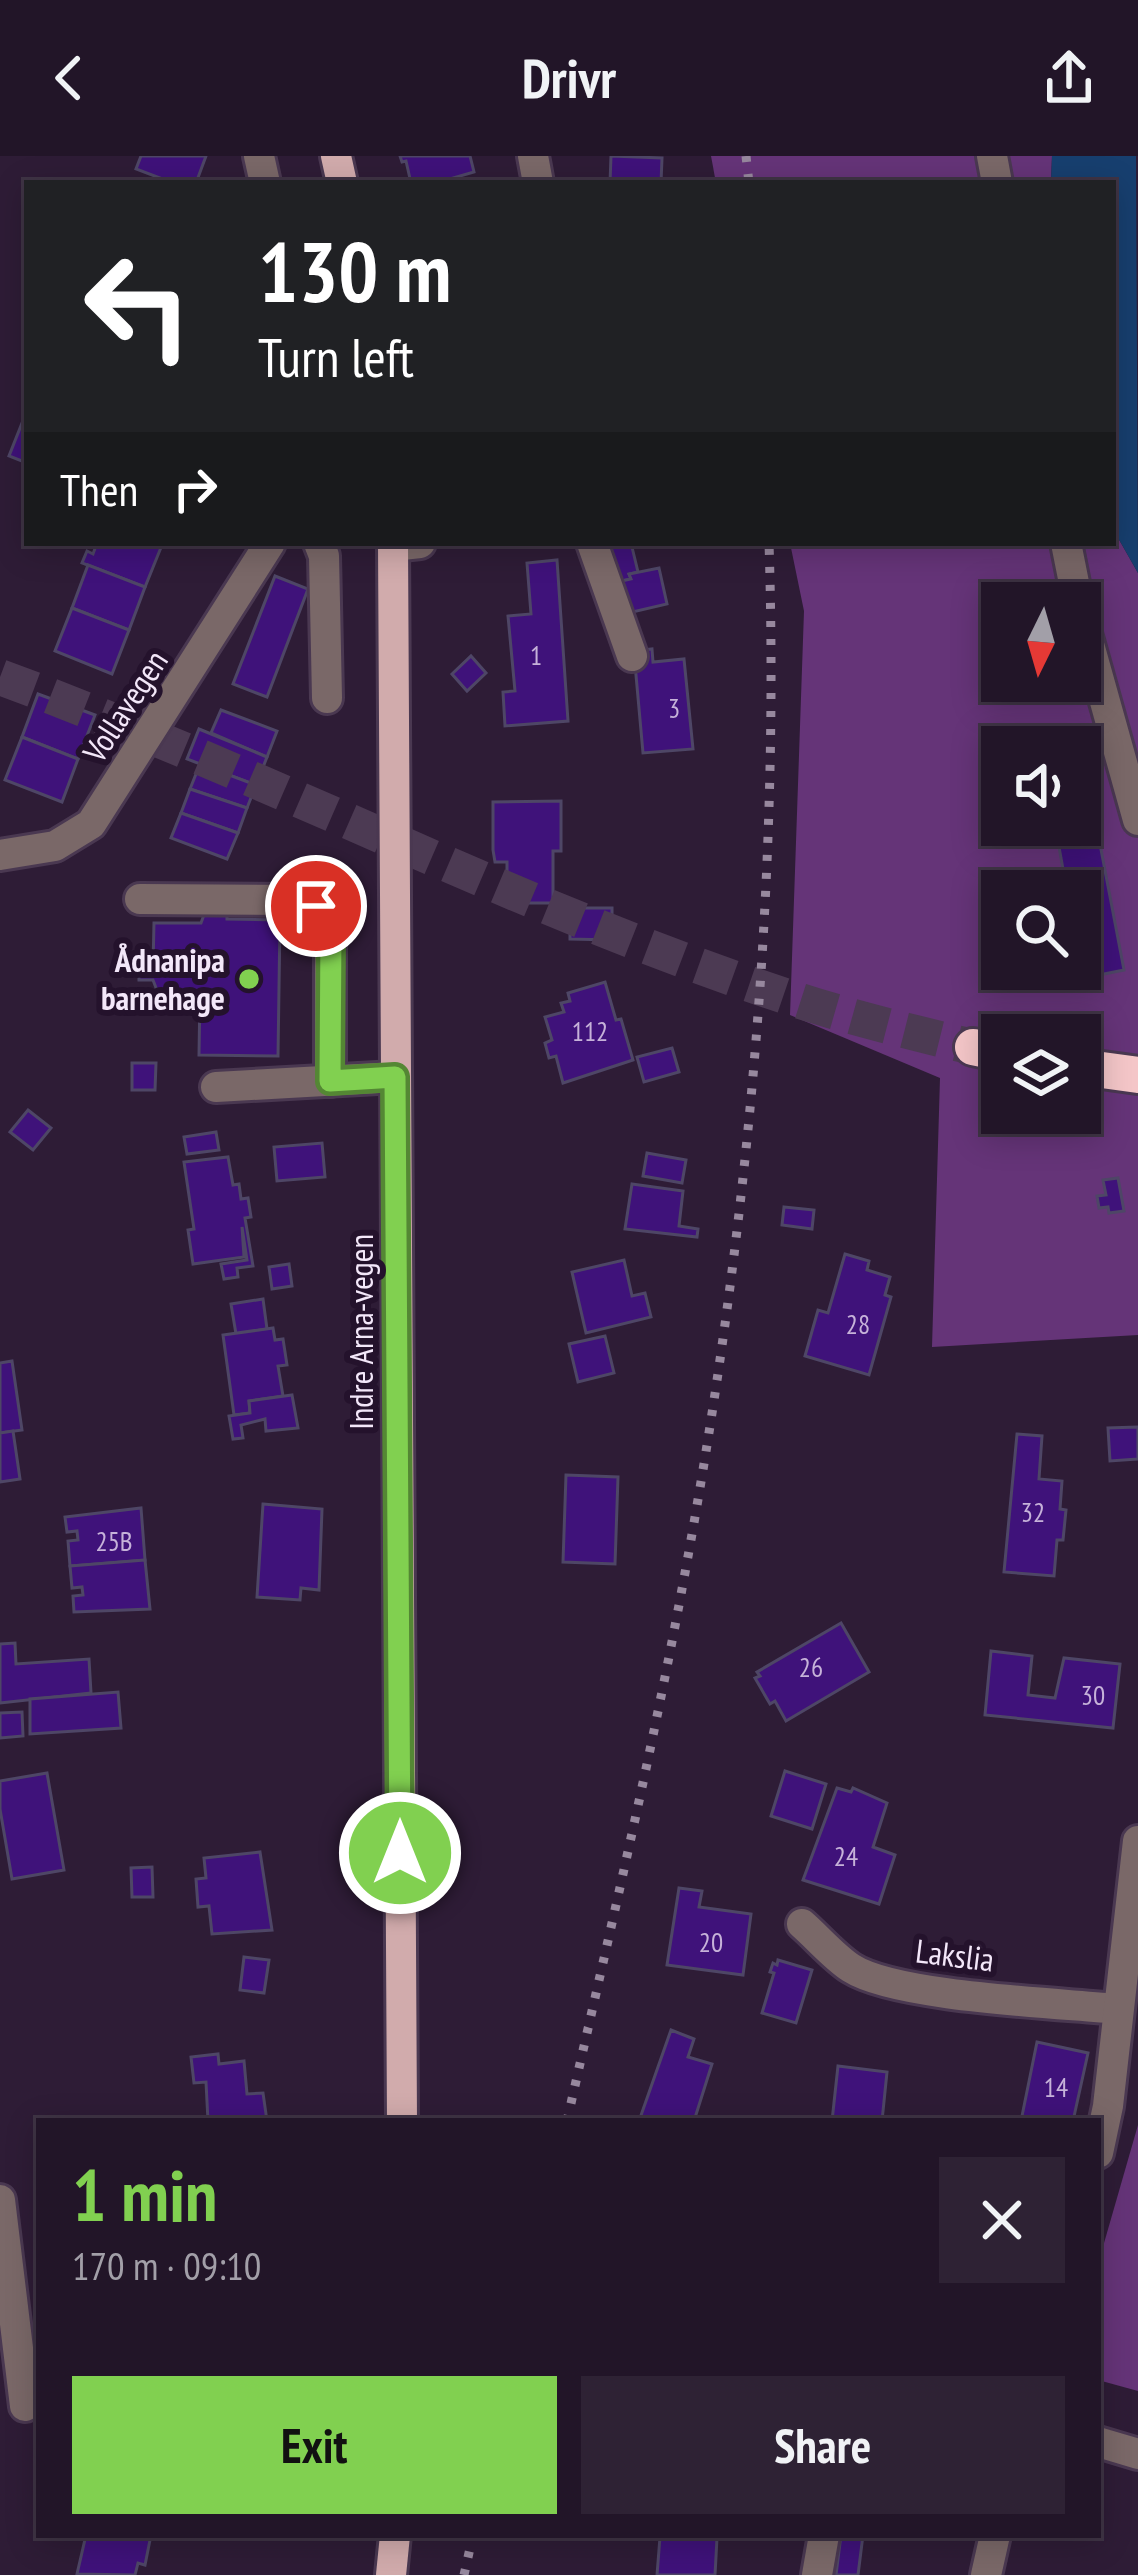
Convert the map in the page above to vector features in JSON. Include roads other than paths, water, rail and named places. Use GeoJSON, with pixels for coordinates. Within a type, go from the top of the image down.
{"type":"FeatureCollection","features":[{"type":"Feature","properties":{"kind":"main road","name":"Indre Arna-vegen"},"geometry":{"type":"LineString","coordinates":[[402,546],[395,1077],[402,2118]]}},
{"type":"Feature","properties":{"kind":"main road"},"geometry":{"type":"LineString","coordinates":[[391,2575],[394,2538]]}},
{"type":"Feature","properties":{"kind":"street","name":"Vollavegen"},"geometry":{"type":"LineString","coordinates":[[0,855],[55,846],[91,824],[268,546]]}},
{"type":"Feature","properties":{"kind":"street"},"geometry":{"type":"LineString","coordinates":[[320,546],[327,698]]}},
{"type":"Feature","properties":{"kind":"street"},"geometry":{"type":"LineString","coordinates":[[593,546],[632,656]]}},
{"type":"Feature","properties":{"kind":"street"},"geometry":{"type":"LineString","coordinates":[[1067,546],[1074,582]]}},
{"type":"Feature","properties":{"kind":"street"},"geometry":{"type":"LineString","coordinates":[[1101,686],[1138,820]]}},
{"type":"Feature","properties":{"kind":"street"},"geometry":{"type":"LineString","coordinates":[[140,899],[302,900],[326,915],[331,928],[330,1081]]}},
{"type":"Feature","properties":{"kind":"street"},"geometry":{"type":"LineString","coordinates":[[216,1088],[395,1077]]}},
{"type":"Feature","properties":{"kind":"street"},"geometry":{"type":"LineString","coordinates":[[1101,2139],[1138,1841]]}},
{"type":"Feature","properties":{"kind":"street","name":"Lakslia"},"geometry":{"type":"LineString","coordinates":[[802,1924],[851,1969],[878,1980],[1118,2009]]}},
{"type":"Feature","properties":{"kind":"street"},"geometry":{"type":"LineString","coordinates":[[0,2200],[25,2406]]}},
{"type":"Feature","properties":{"kind":"street"},"geometry":{"type":"LineString","coordinates":[[1101,2443],[1138,2454]]}},
{"type":"Feature","properties":{"kind":"street"},"geometry":{"type":"LineString","coordinates":[[817,2575],[823,2538]]}},
{"type":"Feature","properties":{"kind":"street"},"geometry":{"type":"LineString","coordinates":[[986,2575],[993,2538]]}},
{"type":"Feature","properties":{"kind":"water"},"geometry":{"type":"Polygon","coordinates":[[[1052,156],[1136,156],[1138,573],[1116,534],[1116,180],[1051,180],[1052,156]]]}},
{"type":"Feature","properties":{"kind":"tunnel"},"geometry":{"type":"LineString","coordinates":[[0,677],[688,962],[834,1011],[973,1047]]}},
{"type":"Feature","properties":{"kind":"railway"},"geometry":{"type":"LineString","coordinates":[[746,156],[749,180]]}},
{"type":"Feature","properties":{"kind":"railway"},"geometry":{"type":"LineString","coordinates":[[568,2118],[669,1656],[705,1460],[741,1200],[754,1069],[769,806],[769,546]]}},
{"type":"Feature","properties":{"kind":"railway"},"geometry":{"type":"LineString","coordinates":[[464,2575],[472,2538]]}},
{"type":"Feature","properties":{"kind":"place","name":"Ådnanipa barnehage"},"geometry":{"type":"Point","coordinates":[249,979]}}]}
